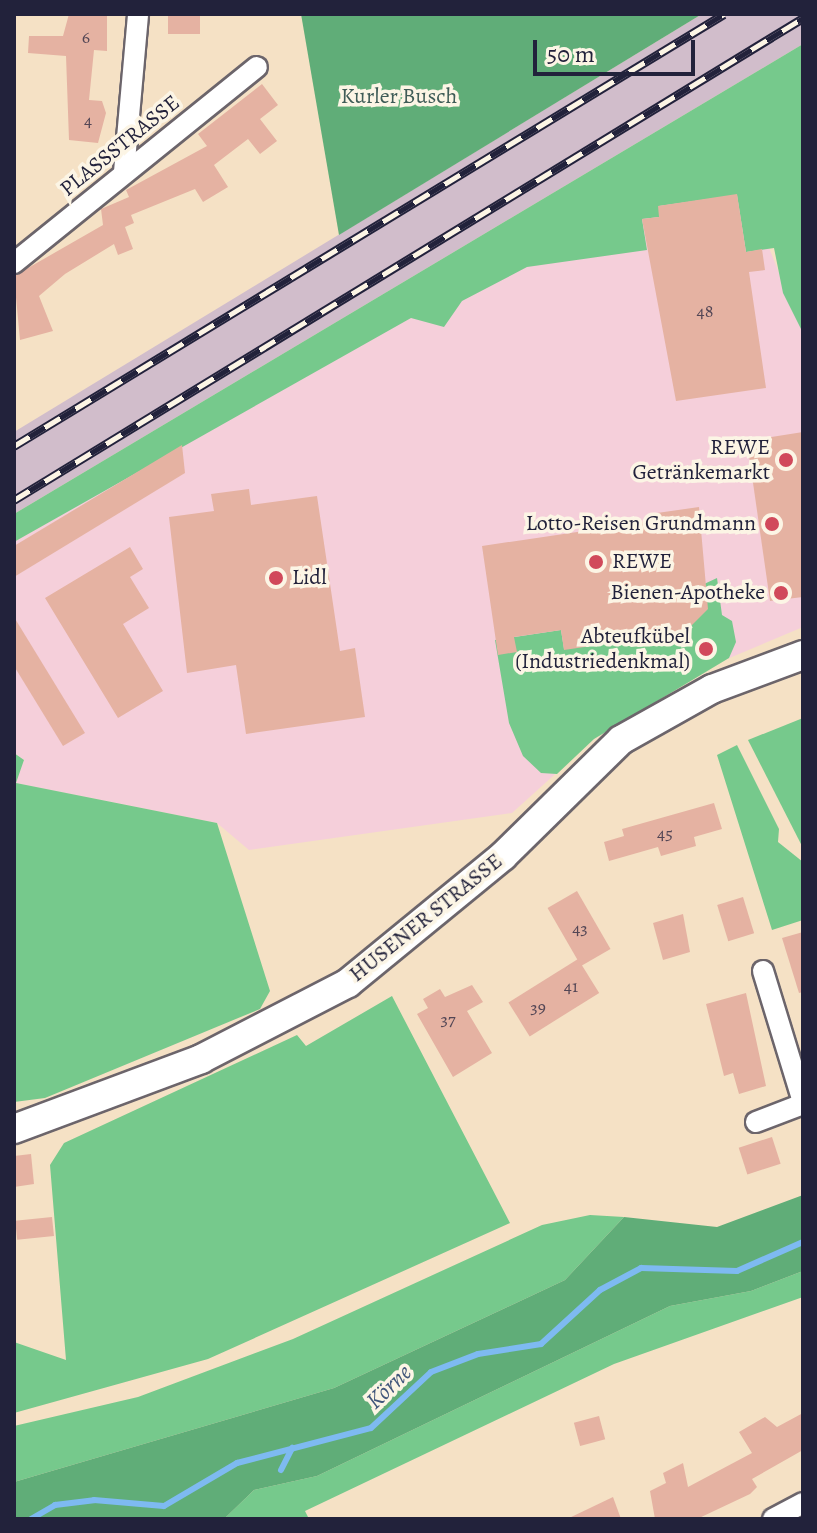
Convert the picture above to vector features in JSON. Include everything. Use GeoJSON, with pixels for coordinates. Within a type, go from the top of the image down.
{"type":"FeatureCollection","features":[{"type":"Feature","properties":{"kind":"street"},"geometry":{"type":"LineString","coordinates":[[124,172],[138,14]]}},
{"type":"Feature","properties":{"kind":"street","name":"PLASSSTRASSE"},"geometry":{"type":"LineString","coordinates":[[14,263],[257,67]]}},
{"type":"Feature","properties":{"kind":"street","name":"HUSENER STRASSE"},"geometry":{"type":"LineString","coordinates":[[14,1129],[201,1059],[348,983],[503,856],[621,740],[712,689],[803,655]]}},
{"type":"Feature","properties":{"kind":"street"},"geometry":{"type":"LineString","coordinates":[[756,1122],[803,1103],[763,971]]}},
{"type":"Feature","properties":{"kind":"street"},"geometry":{"type":"LineString","coordinates":[[773,1519],[803,1503]]}},
{"type":"Feature","properties":{"kind":"shaded area"},"geometry":{"type":"Polygon","coordinates":[[[702,14],[803,14],[803,44],[14,514],[14,432],[702,14]]]}},
{"type":"Feature","properties":{"kind":"shaded area"},"geometry":{"type":"Polygon","coordinates":[[[724,135],[803,333],[803,627],[696,672],[594,739],[512,813],[249,850],[217,823],[15,783],[24,760],[14,753],[14,542],[724,135]]]}},
{"type":"Feature","properties":{"kind":"green space","name":"Kurler Busch"},"geometry":{"type":"Polygon","coordinates":[[[301,14],[702,14],[339,235],[301,14]]]}},
{"type":"Feature","properties":{"kind":"green space"},"geometry":{"type":"Polygon","coordinates":[[[803,44],[803,333],[783,293],[774,248],[746,252],[737,195],[659,206],[659,217],[642,219],[647,250],[527,267],[462,301],[444,327],[411,318],[14,542],[14,514],[803,44]]]}},
{"type":"Feature","properties":{"kind":"green space"},"geometry":{"type":"Polygon","coordinates":[[[717,578],[722,615],[732,621],[736,642],[729,658],[594,739],[557,774],[541,773],[523,756],[509,723],[495,640],[561,630],[564,649],[717,578]]]}},
{"type":"Feature","properties":{"kind":"green space"},"geometry":{"type":"Polygon","coordinates":[[[803,718],[803,848],[748,740],[803,718]]]}},
{"type":"Feature","properties":{"kind":"green space"},"geometry":{"type":"Polygon","coordinates":[[[737,745],[779,829],[778,842],[803,862],[803,920],[772,930],[717,755],[737,745]]]}},
{"type":"Feature","properties":{"kind":"green space"},"geometry":{"type":"Polygon","coordinates":[[[14,753],[24,760],[16,783],[217,823],[270,991],[260,1009],[45,1098],[14,1102],[14,753]]]}},
{"type":"Feature","properties":{"kind":"green space"},"geometry":{"type":"Polygon","coordinates":[[[392,996],[510,1223],[208,1359],[14,1413],[14,1342],[66,1360],[50,1165],[64,1143],[297,1035],[306,1046],[392,996]]]}},
{"type":"Feature","properties":{"kind":"green space"},"geometry":{"type":"Polygon","coordinates":[[[803,1195],[803,1271],[751,1291],[670,1306],[317,1476],[254,1490],[224,1519],[14,1519],[14,1482],[334,1388],[565,1280],[624,1217],[717,1227],[803,1195]]]}},
{"type":"Feature","properties":{"kind":"green space"},"geometry":{"type":"Polygon","coordinates":[[[590,1215],[624,1217],[565,1280],[334,1388],[14,1482],[14,1426],[138,1397],[293,1339],[542,1225],[590,1215]]]}},
{"type":"Feature","properties":{"kind":"green space"},"geometry":{"type":"Polygon","coordinates":[[[803,1271],[803,1297],[614,1364],[305,1511],[309,1519],[224,1519],[254,1490],[317,1476],[670,1306],[751,1291],[803,1271]]]}},
{"type":"Feature","properties":{"kind":"building"},"geometry":{"type":"Polygon","coordinates":[[[69,14],[107,14],[107,51],[94,50],[89,100],[102,101],[106,113],[98,143],[69,140],[66,56],[28,53],[29,36],[63,36],[69,14]]]}},
{"type":"Feature","properties":{"kind":"building"},"geometry":{"type":"Polygon","coordinates":[[[168,14],[200,14],[200,34],[168,34],[168,14]]]}},
{"type":"Feature","properties":{"kind":"building"},"geometry":{"type":"Polygon","coordinates":[[[262,84],[278,105],[260,119],[277,141],[260,154],[248,139],[214,165],[228,187],[203,202],[195,189],[131,215],[134,223],[125,227],[133,249],[118,255],[114,244],[65,274],[39,296],[53,331],[20,340],[14,276],[103,225],[101,209],[129,197],[126,190],[207,146],[198,134],[262,84]]]}},
{"type":"Feature","properties":{"kind":"building"},"geometry":{"type":"Polygon","coordinates":[[[737,194],[746,252],[762,249],[765,270],[749,272],[766,388],[676,401],[642,219],[659,217],[658,206],[737,194]]]}},
{"type":"Feature","properties":{"kind":"building"},"geometry":{"type":"Polygon","coordinates":[[[803,432],[803,597],[770,601],[747,441],[803,432]]]}},
{"type":"Feature","properties":{"kind":"building"},"geometry":{"type":"Polygon","coordinates":[[[182,445],[185,473],[14,577],[14,546],[182,445]]]}},
{"type":"Feature","properties":{"kind":"building","name":"Lidl"},"geometry":{"type":"Polygon","coordinates":[[[249,489],[251,505],[317,496],[340,651],[355,648],[365,717],[246,734],[236,665],[187,673],[169,517],[214,511],[211,494],[249,489]]]}},
{"type":"Feature","properties":{"kind":"building","name":"REWE"},"geometry":{"type":"Polygon","coordinates":[[[699,507],[708,609],[685,632],[564,650],[561,630],[514,637],[517,652],[498,655],[482,546],[658,520],[657,513],[699,507]]]}},
{"type":"Feature","properties":{"kind":"building"},"geometry":{"type":"Polygon","coordinates":[[[130,547],[143,569],[130,577],[149,608],[123,624],[163,691],[118,718],[45,598],[130,547]]]}},
{"type":"Feature","properties":{"kind":"building"},"geometry":{"type":"Polygon","coordinates":[[[14,617],[85,733],[63,746],[14,666],[14,617]]]}},
{"type":"Feature","properties":{"kind":"building"},"geometry":{"type":"Polygon","coordinates":[[[714,803],[722,829],[694,837],[696,846],[661,856],[658,847],[609,861],[604,842],[624,836],[622,829],[714,803]]]}},
{"type":"Feature","properties":{"kind":"building"},"geometry":{"type":"Polygon","coordinates":[[[577,891],[610,949],[581,966],[548,908],[577,891]]]}},
{"type":"Feature","properties":{"kind":"building"},"geometry":{"type":"Polygon","coordinates":[[[743,897],[754,933],[728,941],[717,905],[743,897]]]}},
{"type":"Feature","properties":{"kind":"building"},"geometry":{"type":"Polygon","coordinates":[[[683,914],[690,952],[663,960],[653,923],[683,914]]]}},
{"type":"Feature","properties":{"kind":"building"},"geometry":{"type":"Polygon","coordinates":[[[803,932],[803,992],[799,993],[782,938],[803,932]]]}},
{"type":"Feature","properties":{"kind":"building"},"geometry":{"type":"Polygon","coordinates":[[[578,959],[599,993],[530,1036],[508,1002],[578,959]]]}},
{"type":"Feature","properties":{"kind":"building"},"geometry":{"type":"Polygon","coordinates":[[[472,985],[483,1002],[467,1011],[492,1053],[453,1077],[417,1014],[428,1008],[423,999],[440,989],[445,997],[472,985]]]}},
{"type":"Feature","properties":{"kind":"building"},"geometry":{"type":"Polygon","coordinates":[[[746,993],[766,1086],[739,1094],[733,1073],[724,1076],[706,1004],[746,993]]]}},
{"type":"Feature","properties":{"kind":"building"},"geometry":{"type":"Polygon","coordinates":[[[772,1137],[781,1164],[747,1174],[739,1148],[772,1137]]]}},
{"type":"Feature","properties":{"kind":"building"},"geometry":{"type":"Polygon","coordinates":[[[31,1154],[34,1184],[14,1187],[14,1156],[31,1154]]]}},
{"type":"Feature","properties":{"kind":"building"},"geometry":{"type":"Polygon","coordinates":[[[52,1217],[54,1236],[17,1240],[15,1221],[52,1217]]]}},
{"type":"Feature","properties":{"kind":"building"},"geometry":{"type":"Polygon","coordinates":[[[803,1413],[803,1450],[752,1479],[757,1487],[750,1494],[697,1519],[655,1519],[650,1491],[666,1483],[663,1473],[683,1463],[688,1487],[752,1453],[739,1432],[765,1417],[777,1427],[803,1413]]]}},
{"type":"Feature","properties":{"kind":"building"},"geometry":{"type":"Polygon","coordinates":[[[599,1416],[605,1439],[580,1446],[574,1423],[599,1416]]]}},
{"type":"Feature","properties":{"kind":"building"},"geometry":{"type":"Polygon","coordinates":[[[613,1497],[621,1519],[567,1519],[613,1497]]]}},
{"type":"Feature","properties":{"kind":"waterway","name":"Körne"},"geometry":{"type":"LineString","coordinates":[[31,1519],[55,1505],[94,1500],[164,1506],[237,1463],[371,1428],[431,1372],[478,1354],[541,1344],[600,1290],[641,1268],[737,1271],[803,1242]]}},
{"type":"Feature","properties":{"kind":"waterway"},"geometry":{"type":"LineString","coordinates":[[281,1470],[292,1448]]}},
{"type":"Feature","properties":{"kind":"railway"},"geometry":{"type":"LineString","coordinates":[[14,446],[724,14]]}},
{"type":"Feature","properties":{"kind":"railway"},"geometry":{"type":"LineString","coordinates":[[14,500],[803,18]]}},
{"type":"Feature","properties":{"kind":"place","name":"REWE Getränkemarkt"},"geometry":{"type":"Point","coordinates":[786,460]}},
{"type":"Feature","properties":{"kind":"place","name":"Lotto-Reisen Grundmann"},"geometry":{"type":"Point","coordinates":[772,524]}},
{"type":"Feature","properties":{"kind":"place","name":"REWE"},"geometry":{"type":"Point","coordinates":[596,562]}},
{"type":"Feature","properties":{"kind":"place","name":"Lidl"},"geometry":{"type":"Point","coordinates":[276,578]}},
{"type":"Feature","properties":{"kind":"place","name":"Bienen-Apotheke"},"geometry":{"type":"Point","coordinates":[781,593]}},
{"type":"Feature","properties":{"kind":"place","name":"Abteufkübel (Industriedenkmal)"},"geometry":{"type":"Point","coordinates":[706,649]}}]}
